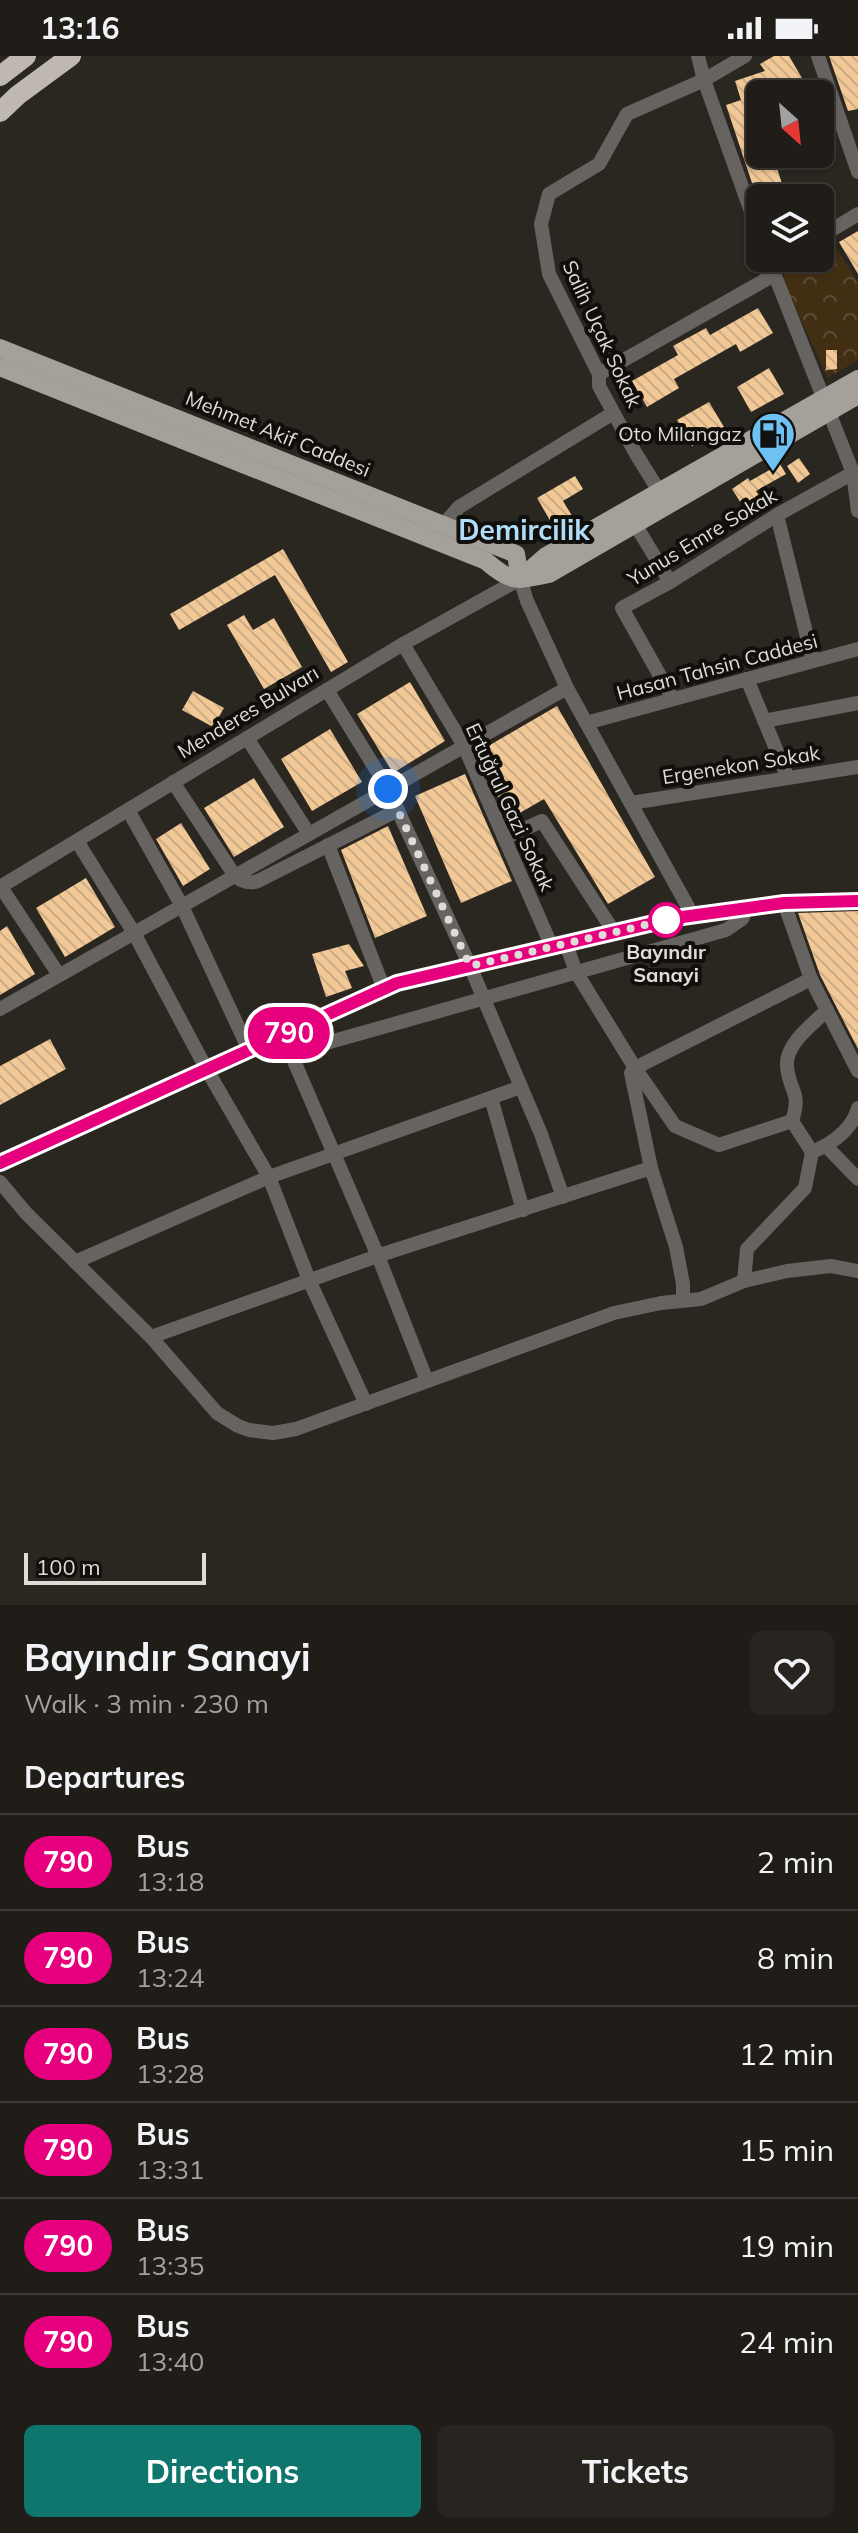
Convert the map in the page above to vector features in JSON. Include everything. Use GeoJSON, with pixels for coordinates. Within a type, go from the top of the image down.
{"type":"FeatureCollection","features":[{"type":"Feature","properties":{"kind":"highway"},"geometry":{"type":"LineString","coordinates":[[0,76],[26,56]]}},
{"type":"Feature","properties":{"kind":"highway"},"geometry":{"type":"LineString","coordinates":[[0,112],[71,56]]}},
{"type":"Feature","properties":{"kind":"main road","name":"Mehmet Akif Caddesi"},"geometry":{"type":"LineString","coordinates":[[0,348],[516,554],[520,579],[503,576],[486,561],[0,367]]}},
{"type":"Feature","properties":{"kind":"main road","name":"Menderes Bulvarı"},"geometry":{"type":"LineString","coordinates":[[520,579],[549,574],[635,524],[826,406],[858,379]]}},
{"type":"Feature","properties":{"kind":"main road","name":"Menderes Bulvarı"},"geometry":{"type":"LineString","coordinates":[[520,579],[546,556],[659,491],[826,406],[858,395]]}},
{"type":"Feature","properties":{"kind":"street"},"geometry":{"type":"LineString","coordinates":[[698,56],[746,198]]}},
{"type":"Feature","properties":{"kind":"street","name":"Salih Uçak Sokak"},"geometry":{"type":"LineString","coordinates":[[659,491],[599,386],[599,374],[549,274],[541,224],[549,194],[599,164],[627,114],[704,80],[745,56]]}},
{"type":"Feature","properties":{"kind":"street"},"geometry":{"type":"LineString","coordinates":[[818,56],[858,172]]}},
{"type":"Feature","properties":{"kind":"street"},"geometry":{"type":"LineString","coordinates":[[834,229],[858,214]]}},
{"type":"Feature","properties":{"kind":"street"},"geometry":{"type":"LineString","coordinates":[[599,374],[763,272]]}},
{"type":"Feature","properties":{"kind":"street"},"geometry":{"type":"LineString","coordinates":[[773,272],[853,473],[858,511]]}},
{"type":"Feature","properties":{"kind":"street"},"geometry":{"type":"LineString","coordinates":[[444,524],[459,507],[610,415]]}},
{"type":"Feature","properties":{"kind":"street","name":"Yunus Emre Sokak"},"geometry":{"type":"LineString","coordinates":[[673,699],[622,608],[853,473]]}},
{"type":"Feature","properties":{"kind":"street"},"geometry":{"type":"LineString","coordinates":[[777,515],[813,661]]}},
{"type":"Feature","properties":{"kind":"street"},"geometry":{"type":"LineString","coordinates":[[635,524],[670,582]]}},
{"type":"Feature","properties":{"kind":"street","name":"Menderes Bulvarı"},"geometry":{"type":"LineString","coordinates":[[0,887],[403,644],[520,579]]}},
{"type":"Feature","properties":{"kind":"street","name":"Mehmet Akif Caddesi"},"geometry":{"type":"LineString","coordinates":[[520,579],[567,688],[693,916]]}},
{"type":"Feature","properties":{"kind":"street","name":"Ertuğrul Gazi Sokak"},"geometry":{"type":"LineString","coordinates":[[403,644],[464,746],[504,838],[559,946],[675,1126],[719,1145],[792,1121]]}},
{"type":"Feature","properties":{"kind":"street","name":"Hasan Tahsin Caddesi"},"geometry":{"type":"LineString","coordinates":[[586,723],[858,649]]}},
{"type":"Feature","properties":{"kind":"street"},"geometry":{"type":"LineString","coordinates":[[747,679],[788,778]]}},
{"type":"Feature","properties":{"kind":"street"},"geometry":{"type":"LineString","coordinates":[[0,1009],[567,688]]}},
{"type":"Feature","properties":{"kind":"street"},"geometry":{"type":"LineString","coordinates":[[327,690],[398,810],[470,966],[541,1134],[563,1197]]}},
{"type":"Feature","properties":{"kind":"street"},"geometry":{"type":"LineString","coordinates":[[764,721],[858,703]]}},
{"type":"Feature","properties":{"kind":"street"},"geometry":{"type":"LineString","coordinates":[[247,738],[309,834]]}},
{"type":"Feature","properties":{"kind":"street","name":"Ergenekon Sokak"},"geometry":{"type":"LineString","coordinates":[[631,803],[858,767]]}},
{"type":"Feature","properties":{"kind":"street"},"geometry":{"type":"LineString","coordinates":[[173,782],[235,876],[245,882],[254,882],[398,810]]}},
{"type":"Feature","properties":{"kind":"street"},"geometry":{"type":"LineString","coordinates":[[128,810],[182,906],[249,1050]]}},
{"type":"Feature","properties":{"kind":"street"},"geometry":{"type":"LineString","coordinates":[[504,838],[542,821],[614,932]]}},
{"type":"Feature","properties":{"kind":"street"},"geometry":{"type":"LineString","coordinates":[[77,841],[134,933],[207,1070],[269,1177],[309,1280],[366,1404]]}},
{"type":"Feature","properties":{"kind":"street"},"geometry":{"type":"LineString","coordinates":[[328,845],[384,989]]}},
{"type":"Feature","properties":{"kind":"street"},"geometry":{"type":"LineString","coordinates":[[0,887],[59,975]]}},
{"type":"Feature","properties":{"kind":"street"},"geometry":{"type":"LineString","coordinates":[[0,1163],[397,983],[693,916],[784,903],[858,901]]}},
{"type":"Feature","properties":{"kind":"street"},"geometry":{"type":"LineString","coordinates":[[784,903],[811,979],[858,1071]]}},
{"type":"Feature","properties":{"kind":"street"},"geometry":{"type":"LineString","coordinates":[[291,1053],[732,928],[742,919],[747,908]]}},
{"type":"Feature","properties":{"kind":"street"},"geometry":{"type":"LineString","coordinates":[[683,1300],[676,1247],[651,1168],[630,1076],[635,1068],[811,979]]}},
{"type":"Feature","properties":{"kind":"street"},"geometry":{"type":"LineString","coordinates":[[827,1010],[795,1042],[786,1064],[798,1104],[792,1121],[819,1149],[858,1179]]}},
{"type":"Feature","properties":{"kind":"street"},"geometry":{"type":"LineString","coordinates":[[283,1035],[378,1256],[427,1381]]}},
{"type":"Feature","properties":{"kind":"street"},"geometry":{"type":"LineString","coordinates":[[75,1262],[269,1177],[521,1087]]}},
{"type":"Feature","properties":{"kind":"street"},"geometry":{"type":"LineString","coordinates":[[491,1098],[523,1210]]}},
{"type":"Feature","properties":{"kind":"street"},"geometry":{"type":"LineString","coordinates":[[744,1281],[747,1249],[805,1188],[819,1149],[857,1119]]}},
{"type":"Feature","properties":{"kind":"street"},"geometry":{"type":"LineString","coordinates":[[151,1337],[378,1256],[651,1168]]}},
{"type":"Feature","properties":{"kind":"street"},"geometry":{"type":"LineString","coordinates":[[0,1182],[26,1213],[151,1337],[217,1413],[249,1430],[284,1432],[614,1313],[701,1299],[744,1281],[814,1267],[831,1266],[858,1271]]}},
{"type":"Feature","properties":{"kind":"green space"},"geometry":{"type":"Polygon","coordinates":[[[834,245],[858,282],[858,360],[828,378],[783,281],[786,272],[834,272],[834,245]]]}},
{"type":"Feature","properties":{"kind":"building"},"geometry":{"type":"Polygon","coordinates":[[[774,56],[789,56],[802,80],[746,80],[746,165],[726,105],[741,100],[735,81],[765,71],[760,64],[774,56]]]}},
{"type":"Feature","properties":{"kind":"building"},"geometry":{"type":"Polygon","coordinates":[[[829,56],[858,56],[858,109],[848,111],[829,56]]]}},
{"type":"Feature","properties":{"kind":"building"},"geometry":{"type":"Polygon","coordinates":[[[747,168],[777,168],[782,184],[752,184],[747,168]]]}},
{"type":"Feature","properties":{"kind":"building"},"geometry":{"type":"Polygon","coordinates":[[[858,231],[858,274],[839,242],[858,231]]]}},
{"type":"Feature","properties":{"kind":"building"},"geometry":{"type":"Polygon","coordinates":[[[758,308],[773,333],[740,352],[736,344],[674,379],[679,388],[647,407],[632,381],[678,355],[673,346],[706,328],[710,335],[758,308]]]}},
{"type":"Feature","properties":{"kind":"building"},"geometry":{"type":"Polygon","coordinates":[[[826,350],[837,350],[837,369],[826,370],[826,350]]]}},
{"type":"Feature","properties":{"kind":"building"},"geometry":{"type":"Polygon","coordinates":[[[769,368],[784,394],[751,412],[737,387],[769,368]]]}},
{"type":"Feature","properties":{"kind":"building"},"geometry":{"type":"Polygon","coordinates":[[[709,402],[724,427],[692,446],[677,420],[709,402]]]}},
{"type":"Feature","properties":{"kind":"building"},"geometry":{"type":"Polygon","coordinates":[[[799,458],[810,474],[798,483],[787,466],[799,458]]]}},
{"type":"Feature","properties":{"kind":"building"},"geometry":{"type":"Polygon","coordinates":[[[780,464],[786,474],[756,491],[768,509],[751,519],[732,489],[780,464]]]}},
{"type":"Feature","properties":{"kind":"building"},"geometry":{"type":"Polygon","coordinates":[[[575,476],[583,489],[563,501],[574,519],[555,529],[537,498],[575,476]]]}},
{"type":"Feature","properties":{"kind":"building"},"geometry":{"type":"Polygon","coordinates":[[[283,549],[348,662],[331,672],[275,575],[179,630],[170,614],[283,549]]]}},
{"type":"Feature","properties":{"kind":"building"},"geometry":{"type":"Polygon","coordinates":[[[244,615],[253,630],[274,618],[302,667],[264,689],[227,625],[244,615]]]}},
{"type":"Feature","properties":{"kind":"building"},"geometry":{"type":"Polygon","coordinates":[[[410,682],[445,741],[393,773],[357,714],[410,682]]]}},
{"type":"Feature","properties":{"kind":"building"},"geometry":{"type":"Polygon","coordinates":[[[193,691],[224,708],[213,727],[182,710],[193,691]]]}},
{"type":"Feature","properties":{"kind":"building"},"geometry":{"type":"Polygon","coordinates":[[[557,706],[655,877],[608,904],[544,799],[511,818],[493,788],[478,752],[557,706]]]}},
{"type":"Feature","properties":{"kind":"building"},"geometry":{"type":"Polygon","coordinates":[[[330,729],[362,782],[312,811],[281,759],[330,729]]]}},
{"type":"Feature","properties":{"kind":"building"},"geometry":{"type":"Polygon","coordinates":[[[465,774],[512,881],[461,903],[415,796],[465,774]]]}},
{"type":"Feature","properties":{"kind":"building"},"geometry":{"type":"Polygon","coordinates":[[[254,778],[284,827],[234,857],[204,808],[254,778]]]}},
{"type":"Feature","properties":{"kind":"building"},"geometry":{"type":"Polygon","coordinates":[[[181,823],[210,869],[183,886],[156,839],[181,823]]]}},
{"type":"Feature","properties":{"kind":"building"},"geometry":{"type":"Polygon","coordinates":[[[388,826],[427,916],[375,938],[341,850],[388,826]]]}},
{"type":"Feature","properties":{"kind":"building"},"geometry":{"type":"Polygon","coordinates":[[[86,878],[115,927],[65,957],[36,908],[86,878]]]}},
{"type":"Feature","properties":{"kind":"building"},"geometry":{"type":"Polygon","coordinates":[[[858,911],[858,1049],[820,975],[798,913],[858,911]]]}},
{"type":"Feature","properties":{"kind":"building"},"geometry":{"type":"Polygon","coordinates":[[[7,926],[35,974],[0,995],[0,931],[7,926]]]}},
{"type":"Feature","properties":{"kind":"building"},"geometry":{"type":"Polygon","coordinates":[[[349,944],[364,966],[345,971],[352,988],[326,997],[312,954],[349,944]]]}},
{"type":"Feature","properties":{"kind":"building"},"geometry":{"type":"Polygon","coordinates":[[[50,1039],[66,1069],[0,1105],[0,1066],[50,1039]]]}},
{"type":"Feature","properties":{"kind":"bus line","name":"790"},"geometry":{"type":"LineString","coordinates":[[0,1163],[397,983],[675,918],[784,903],[858,901]]}},
{"type":"Feature","properties":{"kind":"place","name":"Oto Milangaz"},"geometry":{"type":"Point","coordinates":[773,473]}},
{"type":"Feature","properties":{"kind":"place","name":"Bayındır Sanayi"},"geometry":{"type":"Point","coordinates":[666,920]}},
{"type":"Feature","properties":{"kind":"district","name":"Demircilik"},"geometry":{"type":"Point","coordinates":[524,530]}},
{"type":"Feature","properties":{"kind":"route"},"geometry":{"type":"LineString","coordinates":[[388,789],[470,966],[675,918],[666,920]]}}]}
